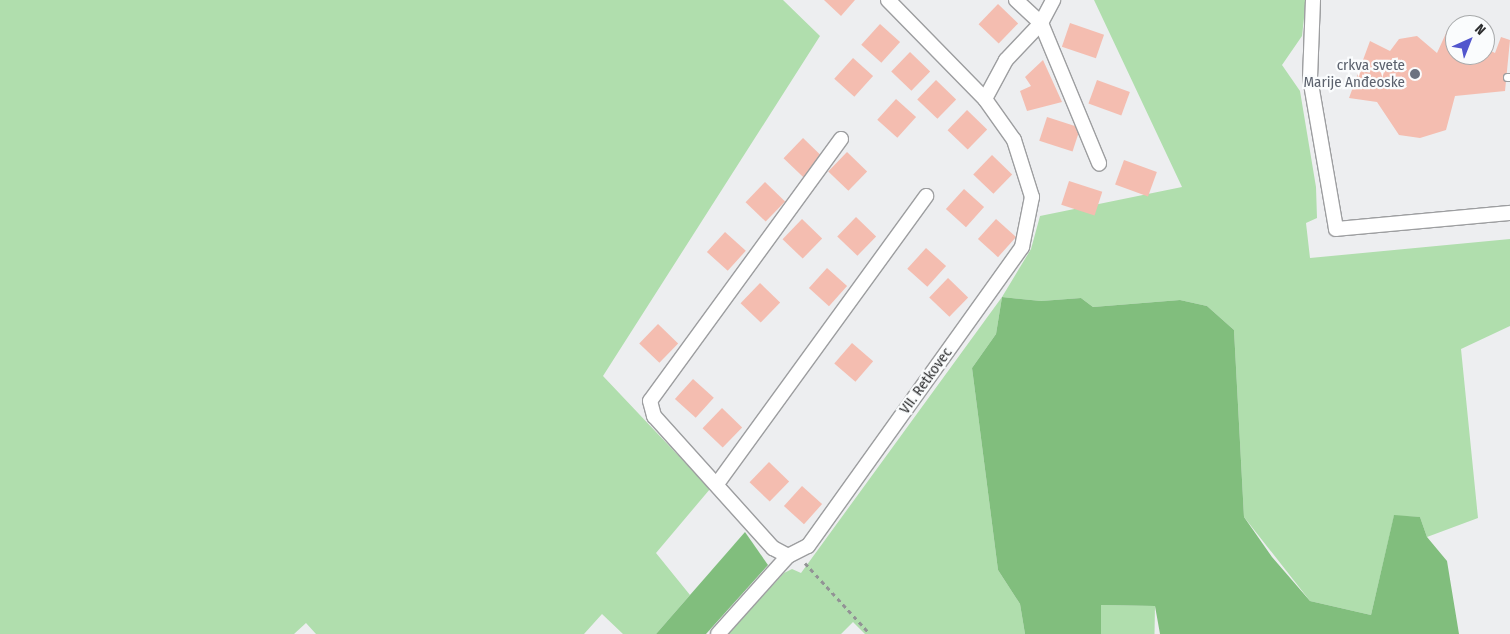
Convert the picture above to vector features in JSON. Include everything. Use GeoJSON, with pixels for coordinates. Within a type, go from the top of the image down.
{"type":"FeatureCollection","features":[{"type":"Feature","properties":{"kind":"street","name":"VII. Retkovec"},"geometry":{"type":"LineString","coordinates":[[718,634],[793,555],[1022,247],[1032,197],[1014,140],[985,99],[888,0]]}},
{"type":"Feature","properties":{"kind":"street"},"geometry":{"type":"LineString","coordinates":[[1016,0],[1041,23],[1099,163]]}},
{"type":"Feature","properties":{"kind":"street"},"geometry":{"type":"LineString","coordinates":[[985,99],[1006,60],[1041,23],[1053,0]]}},
{"type":"Feature","properties":{"kind":"street"},"geometry":{"type":"LineString","coordinates":[[1313,0],[1310,78],[1336,228],[1510,213]]}},
{"type":"Feature","properties":{"kind":"street"},"geometry":{"type":"LineString","coordinates":[[793,555],[773,548],[654,416],[650,401],[841,139]]}},
{"type":"Feature","properties":{"kind":"street"},"geometry":{"type":"LineString","coordinates":[[717,484],[926,196]]}},
{"type":"Feature","properties":{"kind":"path"},"geometry":{"type":"LineString","coordinates":[[793,555],[870,634]]}},
{"type":"Feature","properties":{"kind":"green space"},"geometry":{"type":"Polygon","coordinates":[[[0,0],[783,0],[820,36],[603,376],[710,489],[656,553],[690,595],[656,634],[623,634],[602,614],[584,634],[316,634],[306,623],[294,634],[0,634],[0,0]]]}},
{"type":"Feature","properties":{"kind":"green space"},"geometry":{"type":"Polygon","coordinates":[[[1094,0],[1306,0],[1302,36],[1282,65],[1300,91],[1316,187],[1317,218],[1306,223],[1310,258],[1510,239],[1510,326],[1461,349],[1478,518],[1427,537],[1420,517],[1394,516],[1371,615],[1310,601],[1244,517],[1234,330],[1207,306],[1180,300],[1093,307],[1081,298],[1041,301],[1002,297],[1031,249],[1040,216],[1182,187],[1094,0]]]}},
{"type":"Feature","properties":{"kind":"green space"},"geometry":{"type":"Polygon","coordinates":[[[1002,297],[996,334],[972,368],[998,570],[1020,604],[1025,634],[865,634],[853,622],[841,634],[728,634],[784,573],[792,569],[801,573],[1002,297]]]}},
{"type":"Feature","properties":{"kind":"green space"},"geometry":{"type":"Polygon","coordinates":[[[1002,297],[1041,301],[1081,298],[1093,307],[1180,300],[1207,306],[1234,330],[1244,517],[1272,557],[1310,601],[1371,615],[1394,515],[1420,517],[1427,537],[1447,561],[1459,634],[1160,634],[1155,606],[1101,605],[1101,634],[1025,634],[1020,604],[998,570],[972,368],[996,334],[1002,297]]]}},
{"type":"Feature","properties":{"kind":"green space"},"geometry":{"type":"Polygon","coordinates":[[[745,532],[768,565],[706,634],[656,634],[745,532]]]}},
{"type":"Feature","properties":{"kind":"green space"},"geometry":{"type":"Polygon","coordinates":[[[1101,605],[1155,606],[1155,634],[1100,634],[1101,605]]]}},
{"type":"Feature","properties":{"kind":"building"},"geometry":{"type":"Polygon","coordinates":[[[824,0],[855,0],[841,16],[824,0]]]}},
{"type":"Feature","properties":{"kind":"building"},"geometry":{"type":"Polygon","coordinates":[[[998,4],[1018,23],[999,44],[979,24],[998,4]]]}},
{"type":"Feature","properties":{"kind":"building"},"geometry":{"type":"Polygon","coordinates":[[[1070,23],[1104,35],[1096,58],[1062,47],[1070,23]]]}},
{"type":"Feature","properties":{"kind":"building"},"geometry":{"type":"Polygon","coordinates":[[[880,24],[900,42],[881,63],[861,45],[880,24]]]}},
{"type":"Feature","properties":{"kind":"building","name":"crkva svete Marije Anđeoske"},"geometry":{"type":"Polygon","coordinates":[[[1445,35],[1445,65],[1495,65],[1495,53],[1501,37],[1510,40],[1505,91],[1455,96],[1446,130],[1420,138],[1399,135],[1377,102],[1349,98],[1370,41],[1390,51],[1399,39],[1417,36],[1437,53],[1445,35]]]}},
{"type":"Feature","properties":{"kind":"building"},"geometry":{"type":"Polygon","coordinates":[[[910,52],[930,71],[911,91],[891,71],[910,52]]]}},
{"type":"Feature","properties":{"kind":"building"},"geometry":{"type":"Polygon","coordinates":[[[853,58],[873,76],[854,97],[834,79],[853,58]]]}},
{"type":"Feature","properties":{"kind":"building"},"geometry":{"type":"Polygon","coordinates":[[[1043,60],[1062,102],[1027,111],[1020,91],[1031,86],[1025,77],[1043,60]]]}},
{"type":"Feature","properties":{"kind":"building"},"geometry":{"type":"Polygon","coordinates":[[[936,80],[956,99],[937,119],[917,99],[936,80]]]}},
{"type":"Feature","properties":{"kind":"building"},"geometry":{"type":"Polygon","coordinates":[[[1097,80],[1130,92],[1121,115],[1088,103],[1097,80]]]}},
{"type":"Feature","properties":{"kind":"building"},"geometry":{"type":"Polygon","coordinates":[[[896,99],[916,117],[897,138],[877,120],[896,99]]]}},
{"type":"Feature","properties":{"kind":"building"},"geometry":{"type":"Polygon","coordinates":[[[967,110],[987,129],[968,150],[948,130],[967,110]]]}},
{"type":"Feature","properties":{"kind":"building"},"geometry":{"type":"Polygon","coordinates":[[[1047,117],[1080,128],[1073,152],[1039,141],[1047,117]]]}},
{"type":"Feature","properties":{"kind":"building"},"geometry":{"type":"Polygon","coordinates":[[[803,138],[823,157],[804,178],[784,158],[803,138]]]}},
{"type":"Feature","properties":{"kind":"building"},"geometry":{"type":"Polygon","coordinates":[[[847,152],[867,171],[848,191],[828,171],[847,152]]]}},
{"type":"Feature","properties":{"kind":"building"},"geometry":{"type":"Polygon","coordinates":[[[992,155],[1012,174],[993,194],[973,174],[992,155]]]}},
{"type":"Feature","properties":{"kind":"building"},"geometry":{"type":"Polygon","coordinates":[[[1124,160],[1157,172],[1148,196],[1115,184],[1124,160]]]}},
{"type":"Feature","properties":{"kind":"building"},"geometry":{"type":"Polygon","coordinates":[[[1069,181],[1102,192],[1095,216],[1061,205],[1069,181]]]}},
{"type":"Feature","properties":{"kind":"building"},"geometry":{"type":"Polygon","coordinates":[[[765,182],[785,201],[766,222],[746,202],[765,182]]]}},
{"type":"Feature","properties":{"kind":"building"},"geometry":{"type":"Polygon","coordinates":[[[964,189],[984,207],[966,227],[946,209],[964,189]]]}},
{"type":"Feature","properties":{"kind":"building"},"geometry":{"type":"Polygon","coordinates":[[[856,217],[876,236],[857,256],[837,236],[856,217]]]}},
{"type":"Feature","properties":{"kind":"building"},"geometry":{"type":"Polygon","coordinates":[[[802,219],[822,238],[803,259],[783,239],[802,219]]]}},
{"type":"Feature","properties":{"kind":"building"},"geometry":{"type":"Polygon","coordinates":[[[996,219],[1016,237],[998,257],[978,239],[996,219]]]}},
{"type":"Feature","properties":{"kind":"building"},"geometry":{"type":"Polygon","coordinates":[[[725,232],[746,251],[728,271],[707,252],[725,232]]]}},
{"type":"Feature","properties":{"kind":"building"},"geometry":{"type":"Polygon","coordinates":[[[926,248],[946,266],[927,287],[907,269],[926,248]]]}},
{"type":"Feature","properties":{"kind":"building"},"geometry":{"type":"Polygon","coordinates":[[[827,268],[847,286],[829,306],[809,288],[827,268]]]}},
{"type":"Feature","properties":{"kind":"building"},"geometry":{"type":"Polygon","coordinates":[[[948,278],[968,297],[949,317],[929,297],[948,278]]]}},
{"type":"Feature","properties":{"kind":"building"},"geometry":{"type":"Polygon","coordinates":[[[760,283],[780,302],[761,323],[741,303],[760,283]]]}},
{"type":"Feature","properties":{"kind":"building"},"geometry":{"type":"Polygon","coordinates":[[[658,324],[678,343],[659,363],[639,343],[658,324]]]}},
{"type":"Feature","properties":{"kind":"building"},"geometry":{"type":"Polygon","coordinates":[[[852,343],[873,361],[855,382],[834,363],[852,343]]]}},
{"type":"Feature","properties":{"kind":"building"},"geometry":{"type":"Polygon","coordinates":[[[693,379],[714,398],[696,418],[675,399],[693,379]]]}},
{"type":"Feature","properties":{"kind":"building"},"geometry":{"type":"Polygon","coordinates":[[[722,408],[742,427],[723,448],[703,428],[722,408]]]}},
{"type":"Feature","properties":{"kind":"building"},"geometry":{"type":"Polygon","coordinates":[[[769,462],[789,481],[770,502],[750,482],[769,462]]]}},
{"type":"Feature","properties":{"kind":"building"},"geometry":{"type":"Polygon","coordinates":[[[802,486],[822,504],[804,524],[784,506],[802,486]]]}},
{"type":"Feature","properties":{"kind":"place","name":"crkva svete Marije Anđeoske"},"geometry":{"type":"Point","coordinates":[1415,74]}}]}
